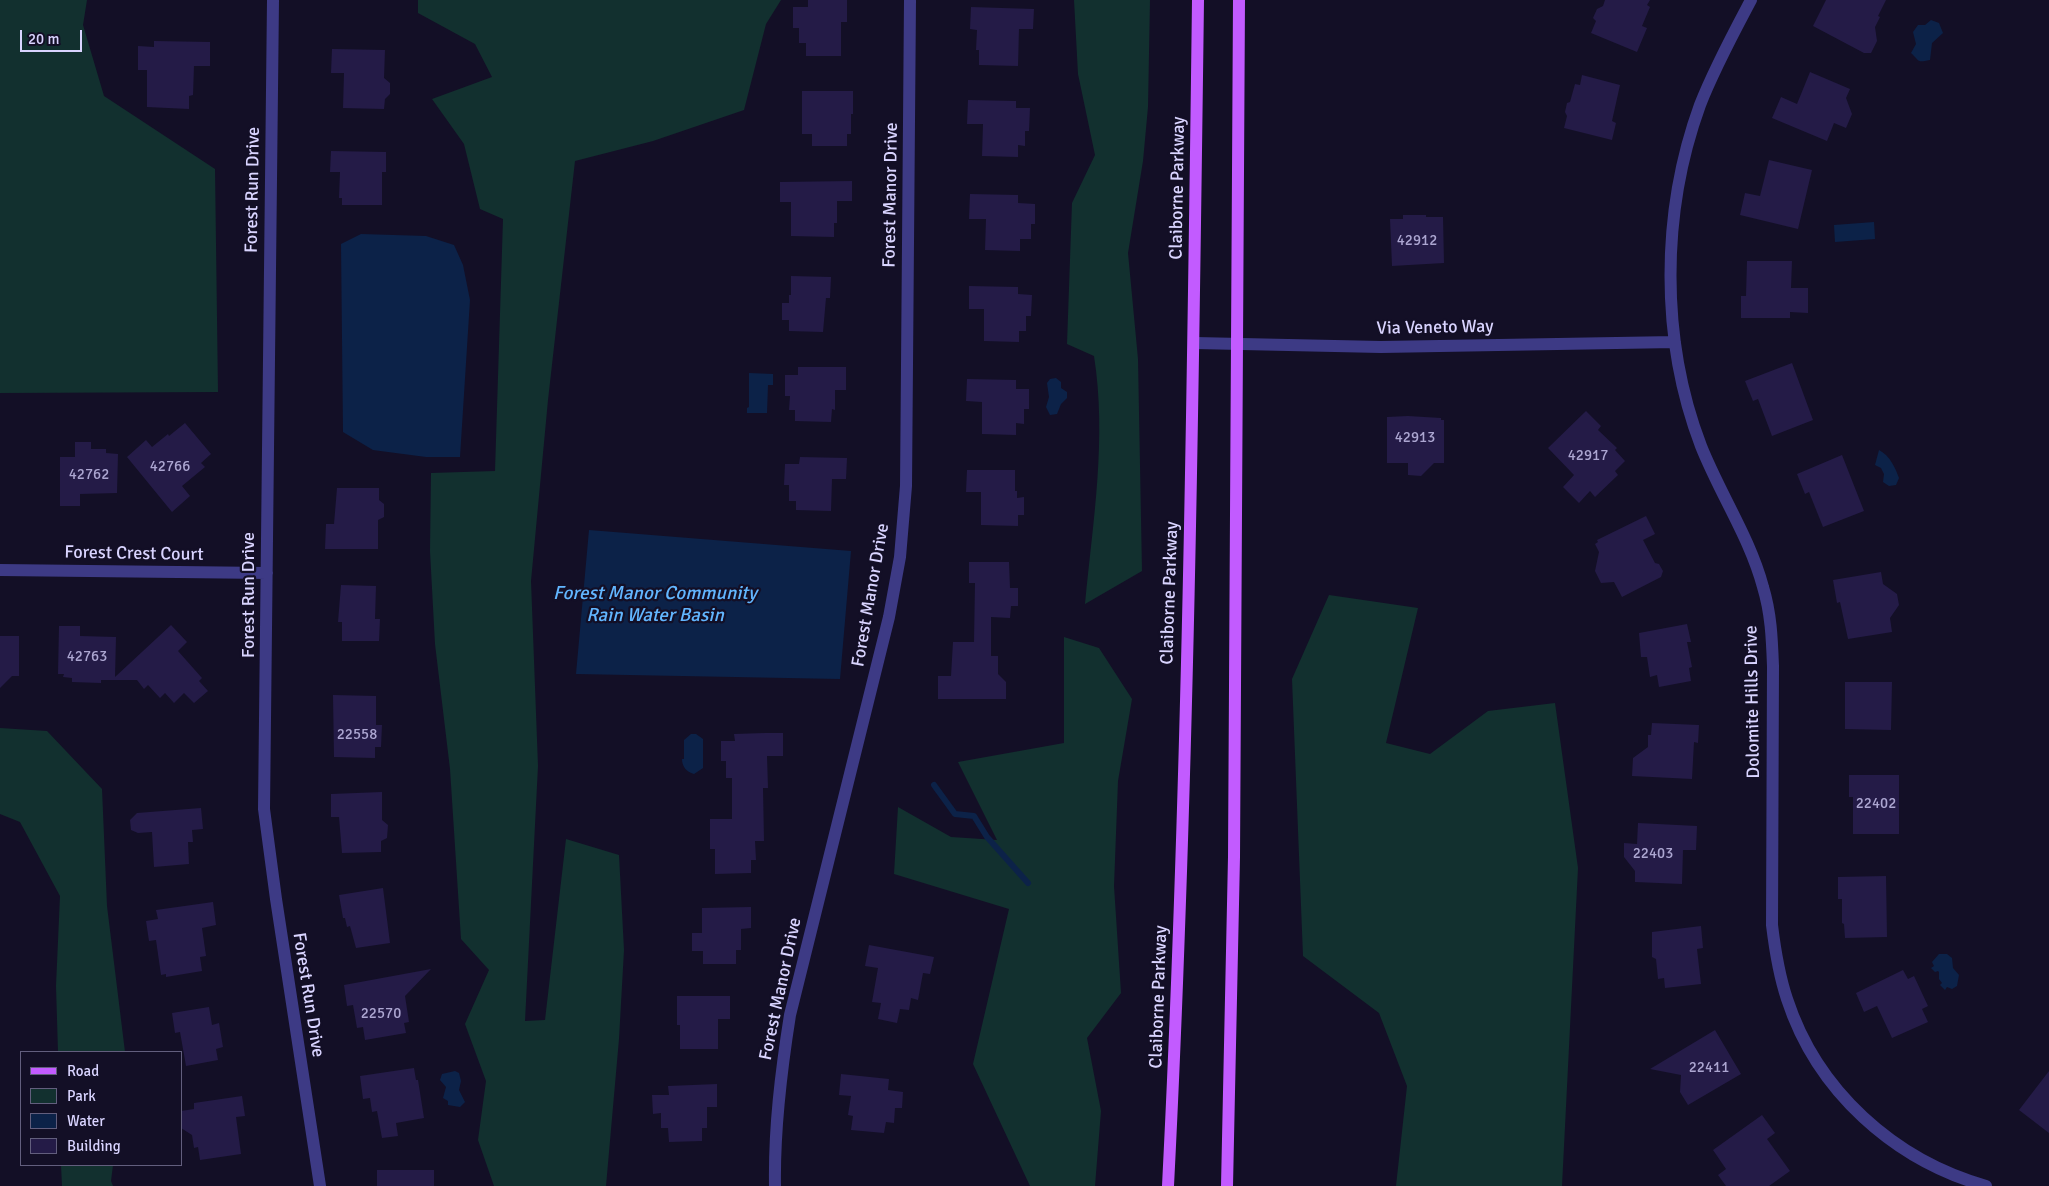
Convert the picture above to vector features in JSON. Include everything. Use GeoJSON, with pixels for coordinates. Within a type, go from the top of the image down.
{"type":"FeatureCollection","features":[{"type":"Feature","properties":{"kind":"main road","name":"Claiborne Parkway"},"geometry":{"type":"LineString","coordinates":[[1168,1186],[1177,1014],[1195,343],[1198,0]]}},
{"type":"Feature","properties":{"kind":"main road"},"geometry":{"type":"LineString","coordinates":[[1228,1186],[1234,857],[1239,0]]}},
{"type":"Feature","properties":{"kind":"street","name":"Forest Run Drive"},"geometry":{"type":"LineString","coordinates":[[273,0],[264,809],[276,900],[320,1186]]}},
{"type":"Feature","properties":{"kind":"street","name":"Forest Manor Drive"},"geometry":{"type":"LineString","coordinates":[[775,1186],[774,1143],[780,1078],[790,1015],[889,617],[900,556],[906,486],[910,0]]}},
{"type":"Feature","properties":{"kind":"street","name":"Dolomite Hills Drive"},"geometry":{"type":"LineString","coordinates":[[1751,0],[1721,58],[1700,106],[1685,155],[1672,240],[1671,292],[1675,342],[1685,395],[1700,444],[1721,492],[1750,549],[1764,588],[1772,628],[1774,666],[1772,925],[1777,962],[1786,999],[1801,1036],[1822,1071],[1846,1101],[1872,1126],[1900,1148],[1930,1165],[1963,1180],[1986,1186]]}},
{"type":"Feature","properties":{"kind":"street","name":"Via Veneto Way"},"geometry":{"type":"LineString","coordinates":[[1195,343],[1381,347],[1675,342]]}},
{"type":"Feature","properties":{"kind":"street","name":"Forest Crest Court"},"geometry":{"type":"LineString","coordinates":[[0,570],[267,572]]}},
{"type":"Feature","properties":{"kind":"green space"},"geometry":{"type":"Polygon","coordinates":[[[0,0],[87,0],[83,25],[104,96],[215,169],[218,392],[0,393],[0,0]]]}},
{"type":"Feature","properties":{"kind":"green space"},"geometry":{"type":"Polygon","coordinates":[[[418,0],[781,0],[766,24],[744,110],[653,141],[575,161],[548,400],[531,581],[538,766],[525,1021],[545,1020],[566,839],[619,855],[624,950],[619,1039],[606,1186],[494,1186],[478,1140],[486,1081],[465,1024],[489,970],[461,939],[450,769],[435,644],[430,551],[431,473],[495,471],[503,219],[480,209],[464,144],[432,99],[492,77],[475,44],[418,13],[418,0]]]}},
{"type":"Feature","properties":{"kind":"green space"},"geometry":{"type":"Polygon","coordinates":[[[1074,0],[1150,0],[1148,107],[1143,161],[1128,253],[1138,359],[1142,571],[1085,604],[1095,511],[1099,449],[1098,387],[1094,356],[1067,344],[1072,203],[1095,155],[1078,74],[1074,0]]]}},
{"type":"Feature","properties":{"kind":"green space"},"geometry":{"type":"Polygon","coordinates":[[[1329,595],[1418,608],[1386,743],[1430,754],[1488,711],[1555,703],[1578,868],[1562,1186],[1396,1186],[1407,1086],[1379,1013],[1303,956],[1292,679],[1329,595]]]}},
{"type":"Feature","properties":{"kind":"green space"},"geometry":{"type":"Polygon","coordinates":[[[1064,637],[1099,648],[1132,699],[1118,781],[1114,886],[1121,993],[1087,1038],[1101,1111],[1095,1186],[1030,1186],[973,1064],[1009,909],[894,874],[898,807],[951,837],[997,840],[958,762],[1064,743],[1064,637]]]}},
{"type":"Feature","properties":{"kind":"green space"},"geometry":{"type":"Polygon","coordinates":[[[0,728],[47,731],[102,789],[107,906],[125,1051],[58,1051],[56,986],[60,896],[20,822],[0,814],[0,728]]]}},
{"type":"Feature","properties":{"kind":"green space"},"geometry":{"type":"Polygon","coordinates":[[[61,1166],[113,1166],[111,1181],[113,1186],[62,1186],[61,1166]]]}},
{"type":"Feature","properties":{"kind":"water"},"geometry":{"type":"Polygon","coordinates":[[[1931,20],[1939,23],[1943,33],[1932,43],[1930,60],[1920,61],[1911,53],[1916,44],[1913,32],[1918,25],[1925,25],[1931,20]]]}},
{"type":"Feature","properties":{"kind":"water"},"geometry":{"type":"Polygon","coordinates":[[[1874,222],[1875,239],[1835,242],[1834,225],[1874,222]]]}},
{"type":"Feature","properties":{"kind":"water"},"geometry":{"type":"Polygon","coordinates":[[[361,234],[426,236],[454,245],[463,265],[470,300],[460,457],[426,457],[373,450],[343,432],[341,244],[361,234]]]}},
{"type":"Feature","properties":{"kind":"water"},"geometry":{"type":"Polygon","coordinates":[[[749,373],[773,374],[773,385],[768,385],[767,413],[747,413],[747,408],[749,407],[749,373]]]}},
{"type":"Feature","properties":{"kind":"water"},"geometry":{"type":"Polygon","coordinates":[[[1056,378],[1061,382],[1061,388],[1067,392],[1067,398],[1061,404],[1057,414],[1050,415],[1046,407],[1049,397],[1047,383],[1050,379],[1056,378]]]}},
{"type":"Feature","properties":{"kind":"water"},"geometry":{"type":"Polygon","coordinates":[[[1879,450],[1889,459],[1896,470],[1899,478],[1896,485],[1889,486],[1883,482],[1884,474],[1881,468],[1875,465],[1879,450]]]}},
{"type":"Feature","properties":{"kind":"water","name":"Forest Manor Community Rain Water Basin"},"geometry":{"type":"Polygon","coordinates":[[[589,530],[851,551],[840,679],[576,674],[589,530]]]}},
{"type":"Feature","properties":{"kind":"water"},"geometry":{"type":"Polygon","coordinates":[[[691,734],[696,734],[703,739],[703,768],[694,774],[687,770],[682,762],[682,759],[684,759],[684,740],[691,734]]]}},
{"type":"Feature","properties":{"kind":"water"},"geometry":{"type":"Polygon","coordinates":[[[1939,954],[1947,954],[1952,958],[1953,968],[1959,975],[1957,986],[1952,989],[1947,987],[1945,990],[1940,985],[1942,983],[1939,979],[1939,972],[1935,972],[1931,968],[1934,966],[1932,962],[1939,954]]]}},
{"type":"Feature","properties":{"kind":"water"},"geometry":{"type":"Polygon","coordinates":[[[455,1071],[459,1073],[461,1081],[459,1090],[465,1102],[460,1107],[448,1105],[448,1101],[443,1098],[446,1087],[440,1080],[442,1074],[455,1071]]]}},
{"type":"Feature","properties":{"kind":"building"},"geometry":{"type":"Polygon","coordinates":[[[808,0],[847,0],[847,22],[841,22],[841,56],[806,56],[806,43],[799,43],[799,28],[793,28],[793,7],[808,7],[808,0]]]}},
{"type":"Feature","properties":{"kind":"building"},"geometry":{"type":"Polygon","coordinates":[[[1605,0],[1650,0],[1647,5],[1650,7],[1642,26],[1647,28],[1637,52],[1591,33],[1596,21],[1593,18],[1597,9],[1603,6],[1605,0]]]}},
{"type":"Feature","properties":{"kind":"building"},"geometry":{"type":"Polygon","coordinates":[[[1826,0],[1886,0],[1878,16],[1880,17],[1875,27],[1877,41],[1871,53],[1864,53],[1813,26],[1826,0]]]}},
{"type":"Feature","properties":{"kind":"building"},"geometry":{"type":"Polygon","coordinates":[[[971,7],[1034,9],[1033,29],[1019,29],[1018,66],[979,65],[979,50],[976,50],[977,30],[970,29],[971,7]]]}},
{"type":"Feature","properties":{"kind":"building"},"geometry":{"type":"Polygon","coordinates":[[[154,41],[210,42],[210,66],[194,66],[193,95],[189,96],[189,109],[147,107],[147,70],[138,70],[138,46],[154,47],[154,41]]]}},
{"type":"Feature","properties":{"kind":"building"},"geometry":{"type":"Polygon","coordinates":[[[332,49],[385,50],[384,78],[390,83],[390,94],[385,99],[384,109],[343,108],[344,73],[331,73],[332,49]]]}},
{"type":"Feature","properties":{"kind":"building"},"geometry":{"type":"Polygon","coordinates":[[[1810,72],[1850,89],[1846,98],[1852,114],[1846,128],[1834,123],[1827,141],[1772,118],[1781,97],[1797,104],[1810,72]]]}},
{"type":"Feature","properties":{"kind":"building"},"geometry":{"type":"Polygon","coordinates":[[[1582,75],[1620,85],[1612,121],[1616,123],[1612,140],[1564,128],[1567,116],[1565,112],[1567,103],[1570,102],[1575,84],[1580,85],[1582,75]]]}},
{"type":"Feature","properties":{"kind":"building"},"geometry":{"type":"Polygon","coordinates":[[[802,91],[853,91],[851,134],[847,134],[847,146],[812,146],[812,134],[802,134],[802,91]]]}},
{"type":"Feature","properties":{"kind":"building"},"geometry":{"type":"Polygon","coordinates":[[[968,100],[1016,101],[1016,108],[1030,108],[1029,131],[1025,131],[1025,146],[1018,145],[1018,157],[982,156],[983,124],[967,124],[968,100]]]}},
{"type":"Feature","properties":{"kind":"building"},"geometry":{"type":"Polygon","coordinates":[[[331,151],[386,152],[386,172],[382,172],[382,205],[342,205],[342,198],[339,198],[340,172],[330,172],[331,151]]]}},
{"type":"Feature","properties":{"kind":"building"},"geometry":{"type":"Polygon","coordinates":[[[1769,160],[1812,170],[1798,229],[1740,215],[1745,193],[1760,196],[1769,160]]]}},
{"type":"Feature","properties":{"kind":"building"},"geometry":{"type":"Polygon","coordinates":[[[852,181],[852,201],[837,201],[837,223],[834,223],[834,237],[791,236],[791,202],[780,202],[780,182],[852,181]]]}},
{"type":"Feature","properties":{"kind":"building"},"geometry":{"type":"Polygon","coordinates":[[[970,194],[1018,195],[1018,203],[1035,204],[1035,224],[1031,224],[1031,239],[1020,239],[1020,251],[985,250],[986,219],[969,219],[970,194]]]}},
{"type":"Feature","properties":{"kind":"building"},"geometry":{"type":"Polygon","coordinates":[[[1403,215],[1443,217],[1444,263],[1392,266],[1390,219],[1403,219],[1403,215]]]}},
{"type":"Feature","properties":{"kind":"building"},"geometry":{"type":"Polygon","coordinates":[[[1747,261],[1792,261],[1791,288],[1808,288],[1808,313],[1790,312],[1790,318],[1741,318],[1741,296],[1746,296],[1747,261]]]}},
{"type":"Feature","properties":{"kind":"building"},"geometry":{"type":"Polygon","coordinates":[[[791,276],[831,277],[830,298],[826,298],[823,332],[789,331],[789,320],[782,320],[782,303],[789,303],[789,295],[791,295],[791,276]]]}},
{"type":"Feature","properties":{"kind":"building"},"geometry":{"type":"Polygon","coordinates":[[[969,286],[1018,287],[1018,294],[1032,295],[1031,316],[1026,316],[1026,331],[1019,331],[1019,342],[984,341],[984,309],[969,309],[969,286]]]}},
{"type":"Feature","properties":{"kind":"building"},"geometry":{"type":"Polygon","coordinates":[[[1792,363],[1813,420],[1772,436],[1758,399],[1753,401],[1745,381],[1792,363]]]}},
{"type":"Feature","properties":{"kind":"building"},"geometry":{"type":"Polygon","coordinates":[[[798,367],[846,367],[846,390],[835,390],[835,410],[832,409],[831,422],[795,421],[795,410],[789,410],[790,396],[785,396],[785,375],[798,375],[798,367]]]}},
{"type":"Feature","properties":{"kind":"building"},"geometry":{"type":"Polygon","coordinates":[[[967,379],[1016,380],[1016,389],[1029,389],[1029,409],[1024,409],[1024,424],[1016,423],[1016,435],[982,434],[982,402],[966,401],[967,379]]]}},
{"type":"Feature","properties":{"kind":"building"},"geometry":{"type":"Polygon","coordinates":[[[1586,411],[1601,426],[1598,430],[1617,448],[1615,450],[1625,461],[1615,471],[1618,475],[1595,497],[1590,491],[1579,503],[1563,487],[1574,475],[1548,448],[1586,411]]]}},
{"type":"Feature","properties":{"kind":"building"},"geometry":{"type":"Polygon","coordinates":[[[1387,417],[1441,418],[1441,420],[1444,420],[1444,463],[1434,463],[1421,476],[1408,475],[1408,463],[1387,463],[1387,417]]]}},
{"type":"Feature","properties":{"kind":"building"},"geometry":{"type":"Polygon","coordinates":[[[185,423],[211,454],[201,463],[205,467],[182,486],[190,496],[172,512],[127,457],[146,440],[152,447],[185,423]]]}},
{"type":"Feature","properties":{"kind":"building"},"geometry":{"type":"Polygon","coordinates":[[[75,442],[91,442],[91,449],[106,449],[106,453],[118,454],[117,493],[80,494],[80,506],[60,506],[60,457],[75,457],[75,442]]]}},
{"type":"Feature","properties":{"kind":"building"},"geometry":{"type":"Polygon","coordinates":[[[1842,455],[1864,511],[1823,527],[1809,492],[1805,494],[1797,474],[1842,455]]]}},
{"type":"Feature","properties":{"kind":"building"},"geometry":{"type":"Polygon","coordinates":[[[800,457],[847,458],[846,479],[832,479],[831,511],[796,510],[796,501],[789,501],[789,485],[784,485],[785,464],[799,464],[800,457]]]}},
{"type":"Feature","properties":{"kind":"building"},"geometry":{"type":"Polygon","coordinates":[[[967,470],[1015,470],[1017,498],[1024,497],[1024,515],[1018,515],[1018,526],[981,525],[981,492],[966,492],[967,470]]]}},
{"type":"Feature","properties":{"kind":"building"},"geometry":{"type":"Polygon","coordinates":[[[337,488],[379,488],[379,500],[384,504],[384,517],[378,520],[378,549],[325,549],[326,524],[334,524],[337,488]]]}},
{"type":"Feature","properties":{"kind":"building"},"geometry":{"type":"Polygon","coordinates":[[[1646,516],[1655,534],[1643,540],[1655,563],[1659,564],[1663,571],[1661,577],[1622,597],[1614,582],[1601,583],[1595,571],[1599,552],[1595,544],[1598,542],[1597,540],[1646,516]]]}},
{"type":"Feature","properties":{"kind":"building"},"geometry":{"type":"Polygon","coordinates":[[[969,562],[1009,562],[1010,588],[1018,588],[1018,606],[1011,606],[1010,618],[991,617],[991,656],[998,656],[998,674],[1006,682],[1006,699],[938,699],[938,676],[951,676],[953,642],[974,642],[975,583],[969,583],[969,562]]]}},
{"type":"Feature","properties":{"kind":"building"},"geometry":{"type":"Polygon","coordinates":[[[1881,572],[1883,584],[1897,594],[1899,605],[1890,618],[1892,632],[1848,639],[1840,602],[1837,603],[1833,580],[1881,572]]]}},
{"type":"Feature","properties":{"kind":"building"},"geometry":{"type":"Polygon","coordinates":[[[341,585],[376,586],[375,619],[380,619],[379,641],[342,641],[342,622],[338,622],[341,585]]]}},
{"type":"Feature","properties":{"kind":"building"},"geometry":{"type":"Polygon","coordinates":[[[1687,624],[1691,642],[1687,642],[1692,667],[1689,668],[1691,681],[1659,687],[1657,675],[1650,677],[1647,657],[1641,657],[1639,633],[1687,624]]]}},
{"type":"Feature","properties":{"kind":"building"},"geometry":{"type":"Polygon","coordinates":[[[171,625],[187,642],[178,651],[202,678],[199,681],[208,691],[194,703],[184,693],[174,703],[165,693],[160,698],[148,685],[144,689],[137,680],[101,680],[101,683],[72,682],[72,678],[63,677],[64,674],[58,674],[59,626],[80,626],[80,636],[116,637],[115,677],[171,625]]]}},
{"type":"Feature","properties":{"kind":"building"},"geometry":{"type":"Polygon","coordinates":[[[0,636],[19,636],[19,676],[12,676],[0,688],[0,636]]]}},
{"type":"Feature","properties":{"kind":"building"},"geometry":{"type":"Polygon","coordinates":[[[1845,682],[1892,682],[1891,730],[1845,729],[1845,682]]]}},
{"type":"Feature","properties":{"kind":"building"},"geometry":{"type":"Polygon","coordinates":[[[333,695],[376,696],[376,725],[382,725],[381,747],[375,747],[375,758],[334,757],[333,695]]]}},
{"type":"Feature","properties":{"kind":"building"},"geometry":{"type":"Polygon","coordinates":[[[1652,723],[1699,725],[1698,743],[1694,742],[1692,779],[1632,776],[1633,758],[1648,747],[1648,735],[1651,735],[1652,723]]]}},
{"type":"Feature","properties":{"kind":"building"},"geometry":{"type":"Polygon","coordinates":[[[783,733],[783,756],[767,756],[768,788],[763,788],[764,841],[755,841],[756,860],[751,860],[751,873],[715,874],[715,849],[710,849],[710,819],[732,819],[732,778],[726,778],[726,761],[721,761],[721,741],[735,741],[734,734],[783,733]]]}},
{"type":"Feature","properties":{"kind":"building"},"geometry":{"type":"Polygon","coordinates":[[[1849,775],[1899,775],[1899,834],[1853,834],[1853,797],[1849,797],[1849,775]]]}},
{"type":"Feature","properties":{"kind":"building"},"geometry":{"type":"Polygon","coordinates":[[[382,792],[382,820],[388,825],[387,838],[381,841],[381,852],[342,853],[339,817],[331,817],[331,794],[382,792]]]}},
{"type":"Feature","properties":{"kind":"building"},"geometry":{"type":"Polygon","coordinates":[[[201,808],[203,829],[192,830],[193,842],[188,842],[189,864],[154,867],[152,832],[138,833],[131,830],[130,820],[137,813],[201,808]]]}},
{"type":"Feature","properties":{"kind":"building"},"geometry":{"type":"Polygon","coordinates":[[[1638,823],[1697,826],[1696,850],[1683,850],[1682,884],[1635,882],[1635,871],[1624,857],[1624,843],[1637,844],[1638,823]]]}},
{"type":"Feature","properties":{"kind":"building"},"geometry":{"type":"Polygon","coordinates":[[[1886,876],[1887,937],[1845,938],[1844,924],[1842,923],[1842,899],[1838,899],[1838,877],[1886,876]]]}},
{"type":"Feature","properties":{"kind":"building"},"geometry":{"type":"Polygon","coordinates":[[[383,888],[390,943],[356,948],[350,926],[347,927],[345,918],[343,918],[339,895],[383,888]]]}},
{"type":"Feature","properties":{"kind":"building"},"geometry":{"type":"Polygon","coordinates":[[[213,902],[216,925],[202,928],[206,956],[200,957],[202,971],[166,977],[166,974],[161,975],[156,940],[149,941],[146,921],[158,919],[156,910],[213,902]]]}},
{"type":"Feature","properties":{"kind":"building"},"geometry":{"type":"Polygon","coordinates":[[[751,907],[751,928],[741,929],[741,950],[736,950],[736,964],[703,964],[703,951],[692,951],[692,933],[702,933],[702,908],[751,907]]]}},
{"type":"Feature","properties":{"kind":"building"},"geometry":{"type":"Polygon","coordinates":[[[1701,926],[1703,948],[1697,949],[1701,984],[1665,988],[1664,978],[1658,979],[1656,959],[1652,957],[1652,932],[1701,926]]]}},
{"type":"Feature","properties":{"kind":"building"},"geometry":{"type":"Polygon","coordinates":[[[869,945],[934,957],[930,974],[923,973],[918,1000],[911,998],[909,1010],[900,1009],[897,1023],[878,1019],[881,1003],[872,1002],[878,968],[865,966],[869,945]]]}},
{"type":"Feature","properties":{"kind":"building"},"geometry":{"type":"Polygon","coordinates":[[[431,969],[405,996],[409,1022],[404,1023],[406,1033],[365,1040],[363,1027],[357,1028],[353,1005],[347,1006],[344,985],[431,969]]]}},
{"type":"Feature","properties":{"kind":"building"},"geometry":{"type":"Polygon","coordinates":[[[1903,970],[1908,979],[1914,976],[1928,1006],[1922,1009],[1928,1022],[1892,1038],[1877,1006],[1864,1012],[1856,993],[1903,970]]]}},
{"type":"Feature","properties":{"kind":"building"},"geometry":{"type":"Polygon","coordinates":[[[677,996],[730,996],[730,1019],[718,1019],[718,1049],[680,1049],[680,1025],[677,1025],[677,996]]]}},
{"type":"Feature","properties":{"kind":"building"},"geometry":{"type":"Polygon","coordinates":[[[209,1007],[212,1025],[219,1023],[223,1047],[216,1049],[218,1060],[186,1066],[180,1032],[175,1033],[172,1013],[209,1007]]]}},
{"type":"Feature","properties":{"kind":"building"},"geometry":{"type":"Polygon","coordinates":[[[1715,1030],[1741,1074],[1688,1105],[1680,1092],[1681,1075],[1650,1069],[1715,1030]]]}},
{"type":"Feature","properties":{"kind":"building"},"geometry":{"type":"Polygon","coordinates":[[[414,1068],[416,1080],[418,1080],[424,1118],[396,1123],[398,1136],[382,1138],[377,1111],[372,1112],[370,1098],[363,1099],[360,1076],[414,1068]]]}},
{"type":"Feature","properties":{"kind":"building"},"geometry":{"type":"Polygon","coordinates":[[[2049,1071],[2049,1133],[2019,1110],[2049,1071]]]}},
{"type":"Feature","properties":{"kind":"building"},"geometry":{"type":"Polygon","coordinates":[[[841,1074],[889,1079],[888,1090],[903,1092],[902,1108],[895,1108],[894,1123],[886,1122],[884,1133],[851,1130],[853,1116],[848,1115],[851,1096],[839,1095],[841,1074]]]}},
{"type":"Feature","properties":{"kind":"building"},"geometry":{"type":"Polygon","coordinates":[[[717,1084],[717,1107],[707,1107],[707,1128],[702,1128],[702,1141],[669,1142],[668,1128],[661,1128],[661,1113],[653,1114],[652,1095],[669,1095],[668,1086],[717,1084]]]}},
{"type":"Feature","properties":{"kind":"building"},"geometry":{"type":"Polygon","coordinates":[[[242,1096],[245,1116],[236,1117],[241,1154],[200,1160],[198,1147],[194,1148],[192,1135],[182,1129],[182,1111],[194,1109],[194,1103],[242,1096]]]}},
{"type":"Feature","properties":{"kind":"building"},"geometry":{"type":"Polygon","coordinates":[[[1762,1115],[1775,1133],[1767,1139],[1790,1171],[1769,1186],[1726,1186],[1718,1175],[1726,1169],[1713,1150],[1762,1115]]]}},
{"type":"Feature","properties":{"kind":"building"},"geometry":{"type":"Polygon","coordinates":[[[377,1170],[434,1170],[434,1186],[377,1186],[377,1170]]]}},
{"type":"Feature","properties":{"kind":"waterway"},"geometry":{"type":"LineString","coordinates":[[934,785],[955,814],[974,816],[987,837],[1028,883]]}}]}
